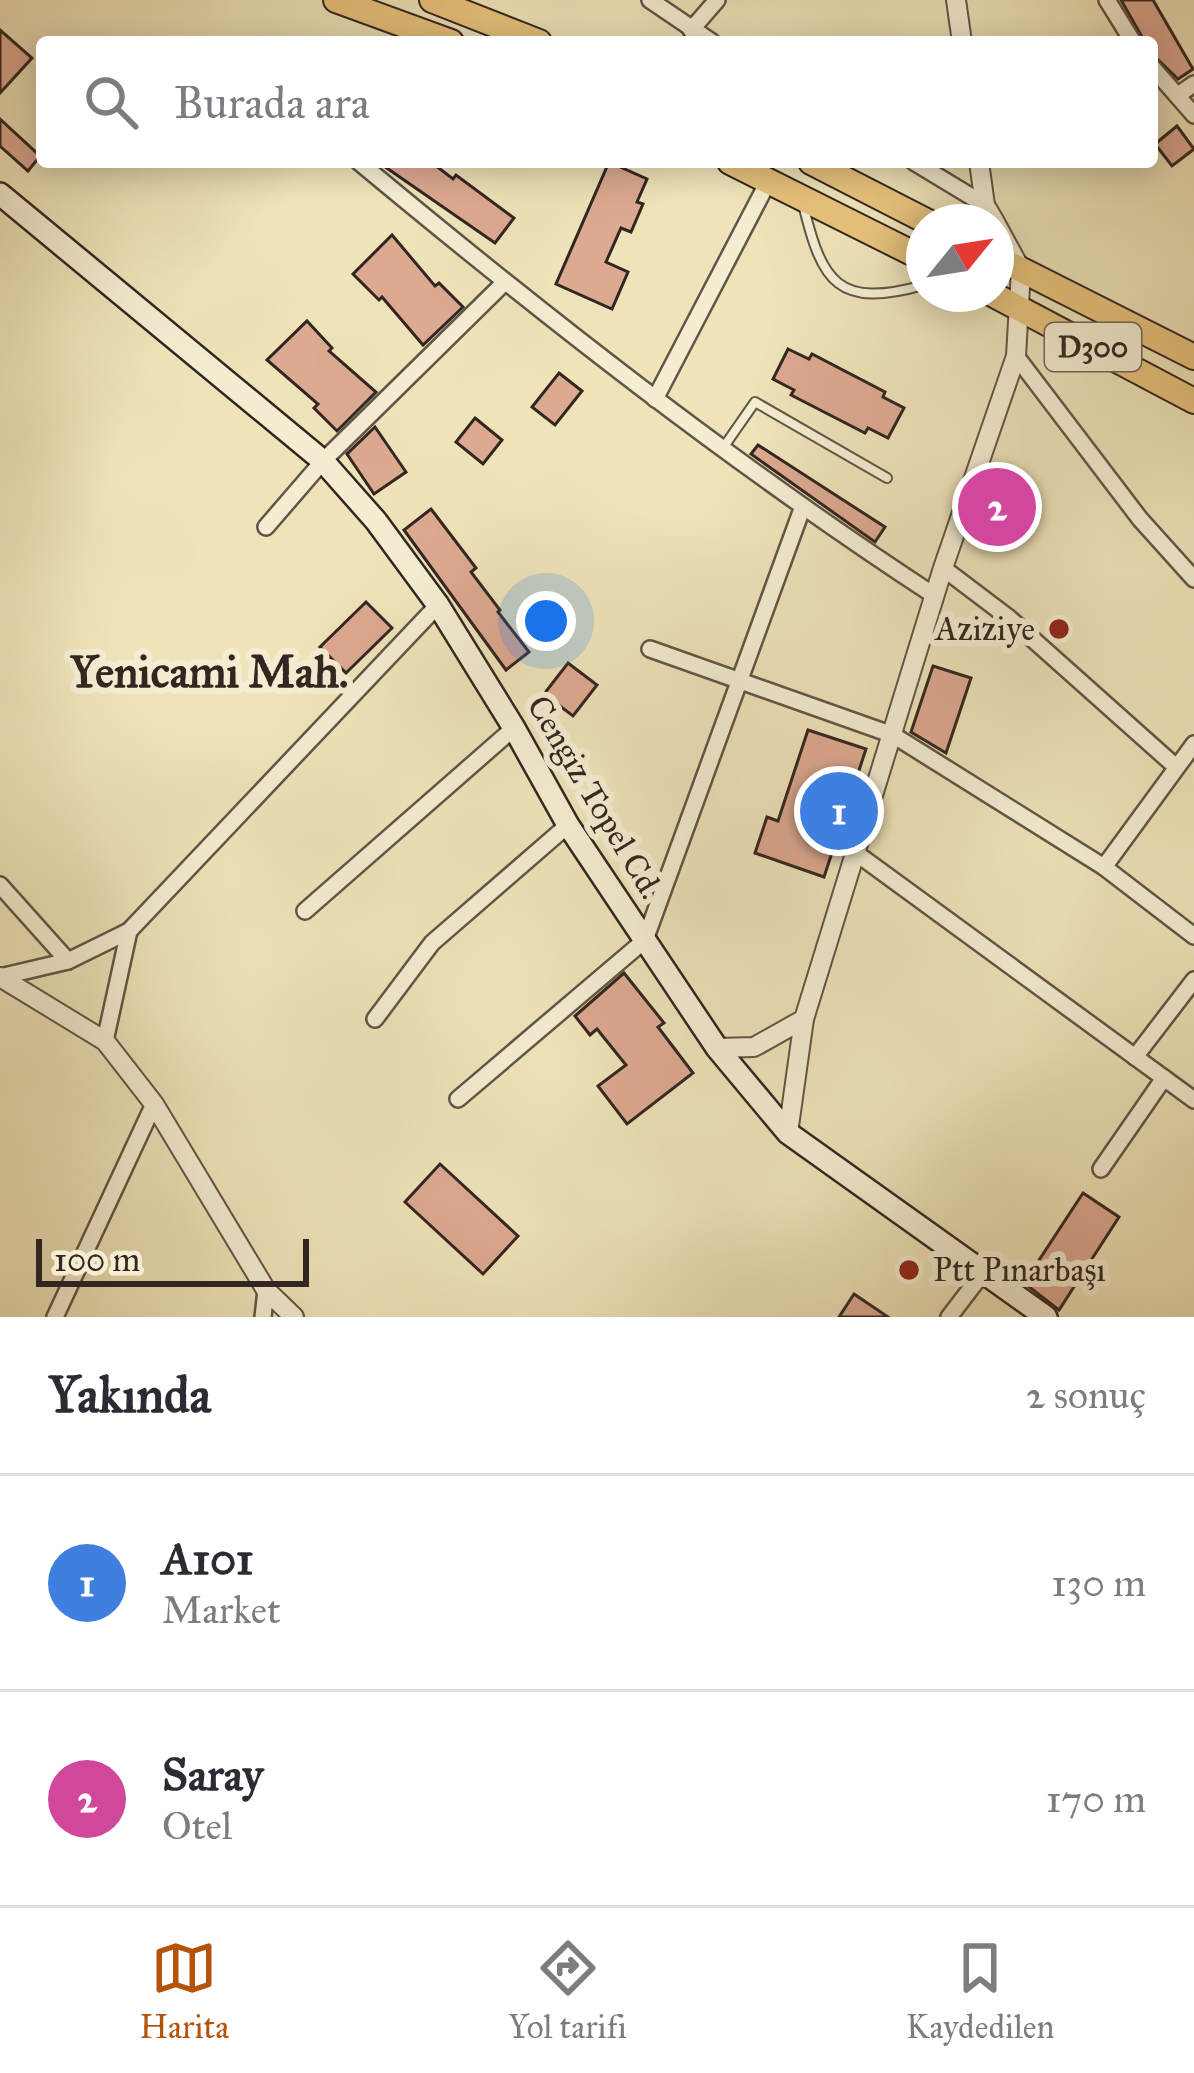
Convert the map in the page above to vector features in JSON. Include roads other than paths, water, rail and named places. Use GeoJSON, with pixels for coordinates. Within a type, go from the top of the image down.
{"type":"FeatureCollection","features":[{"type":"Feature","properties":{"kind":"highway"},"geometry":{"type":"LineString","coordinates":[[336,0],[398,33]]}},
{"type":"Feature","properties":{"kind":"highway"},"geometry":{"type":"LineString","coordinates":[[432,0],[524,36]]}},
{"type":"Feature","properties":{"kind":"highway"},"geometry":{"type":"LineString","coordinates":[[743,168],[906,250]]}},
{"type":"Feature","properties":{"kind":"highway"},"geometry":{"type":"LineString","coordinates":[[823,168],[906,211]]}},
{"type":"Feature","properties":{"kind":"highway","name":"D300"},"geometry":{"type":"LineString","coordinates":[[1014,266],[1194,357]]}},
{"type":"Feature","properties":{"kind":"highway","name":"D300"},"geometry":{"type":"LineString","coordinates":[[1014,305],[1194,401]]}},
{"type":"Feature","properties":{"kind":"main road","name":"Cengiz Topel Cd."},"geometry":{"type":"LineString","coordinates":[[0,194],[323,461],[376,521],[438,605],[568,825],[644,940],[717,1048],[788,1132],[1046,1317]]}},
{"type":"Feature","properties":{"kind":"street"},"geometry":{"type":"LineString","coordinates":[[650,0],[702,36]]}},
{"type":"Feature","properties":{"kind":"street"},"geometry":{"type":"LineString","coordinates":[[691,30],[717,0]]}},
{"type":"Feature","properties":{"kind":"street"},"geometry":{"type":"LineString","coordinates":[[956,0],[961,36]]}},
{"type":"Feature","properties":{"kind":"street"},"geometry":{"type":"LineString","coordinates":[[1107,0],[1129,36]]}},
{"type":"Feature","properties":{"kind":"street"},"geometry":{"type":"LineString","coordinates":[[1158,74],[1194,116]]}},
{"type":"Feature","properties":{"kind":"street"},"geometry":{"type":"LineString","coordinates":[[1178,95],[1194,85]]}},
{"type":"Feature","properties":{"kind":"street"},"geometry":{"type":"LineString","coordinates":[[366,168],[504,283],[655,399],[802,509],[935,596]]}},
{"type":"Feature","properties":{"kind":"street"},"geometry":{"type":"LineString","coordinates":[[923,168],[974,204]]}},
{"type":"Feature","properties":{"kind":"street"},"geometry":{"type":"LineString","coordinates":[[980,168],[989,204]]}},
{"type":"Feature","properties":{"kind":"street"},"geometry":{"type":"LineString","coordinates":[[655,399],[769,180]]}},
{"type":"Feature","properties":{"kind":"street"},"geometry":{"type":"LineString","coordinates":[[788,1132],[804,1019],[943,568],[1016,356],[1022,270],[1014,256]]}},
{"type":"Feature","properties":{"kind":"street"},"geometry":{"type":"LineString","coordinates":[[266,527],[323,461],[504,283]]}},
{"type":"Feature","properties":{"kind":"street"},"geometry":{"type":"LineString","coordinates":[[1016,356],[1140,519],[1194,579]]}},
{"type":"Feature","properties":{"kind":"street"},"geometry":{"type":"LineString","coordinates":[[458,1099],[644,940],[802,509]]}},
{"type":"Feature","properties":{"kind":"street"},"geometry":{"type":"LineString","coordinates":[[943,568],[1009,617],[1175,766]]}},
{"type":"Feature","properties":{"kind":"street"},"geometry":{"type":"LineString","coordinates":[[0,977],[68,961],[130,932],[438,605]]}},
{"type":"Feature","properties":{"kind":"street"},"geometry":{"type":"LineString","coordinates":[[650,650],[893,735],[1105,867],[1194,936]]}},
{"type":"Feature","properties":{"kind":"street"},"geometry":{"type":"LineString","coordinates":[[305,911],[514,728]]}},
{"type":"Feature","properties":{"kind":"street"},"geometry":{"type":"LineString","coordinates":[[1105,867],[1194,744]]}},
{"type":"Feature","properties":{"kind":"street"},"geometry":{"type":"LineString","coordinates":[[375,1019],[432,944],[568,825]]}},
{"type":"Feature","properties":{"kind":"street"},"geometry":{"type":"LineString","coordinates":[[856,853],[1194,1100]]}},
{"type":"Feature","properties":{"kind":"street"},"geometry":{"type":"LineString","coordinates":[[0,885],[68,961]]}},
{"type":"Feature","properties":{"kind":"street"},"geometry":{"type":"LineString","coordinates":[[105,1040],[130,932]]}},
{"type":"Feature","properties":{"kind":"street"},"geometry":{"type":"LineString","coordinates":[[0,977],[105,1040],[154,1104],[266,1290],[294,1317]]}},
{"type":"Feature","properties":{"kind":"street"},"geometry":{"type":"LineString","coordinates":[[1136,1057],[1194,980]]}},
{"type":"Feature","properties":{"kind":"street"},"geometry":{"type":"LineString","coordinates":[[717,1048],[754,1047],[804,1019]]}},
{"type":"Feature","properties":{"kind":"street"},"geometry":{"type":"LineString","coordinates":[[1102,1169],[1164,1078]]}},
{"type":"Feature","properties":{"kind":"street"},"geometry":{"type":"LineString","coordinates":[[56,1317],[154,1104]]}},
{"type":"Feature","properties":{"kind":"street"},"geometry":{"type":"LineString","coordinates":[[949,1317],[982,1274]]}},
{"type":"Feature","properties":{"kind":"street"},"geometry":{"type":"LineString","coordinates":[[263,1317],[266,1290]]}},
{"type":"Feature","properties":{"kind":"lane"},"geometry":{"type":"LineString","coordinates":[[802,197],[817,259],[833,279],[858,293],[890,295],[906,290]]}},
{"type":"Feature","properties":{"kind":"lane"},"geometry":{"type":"LineString","coordinates":[[722,449],[754,402],[887,478]]}},
{"type":"Feature","properties":{"kind":"place","name":"Saray"},"geometry":{"type":"Point","coordinates":[997,507]}},
{"type":"Feature","properties":{"kind":"place","name":"Aziziye"},"geometry":{"type":"Point","coordinates":[1059,629]}},
{"type":"Feature","properties":{"kind":"place","name":"A101"},"geometry":{"type":"Point","coordinates":[839,811]}},
{"type":"Feature","properties":{"kind":"place","name":"Ptt Pınarbaşı"},"geometry":{"type":"Point","coordinates":[909,1270]}},
{"type":"Feature","properties":{"kind":"district","name":"Yenicami Mah."},"geometry":{"type":"Point","coordinates":[209,671]}}]}
